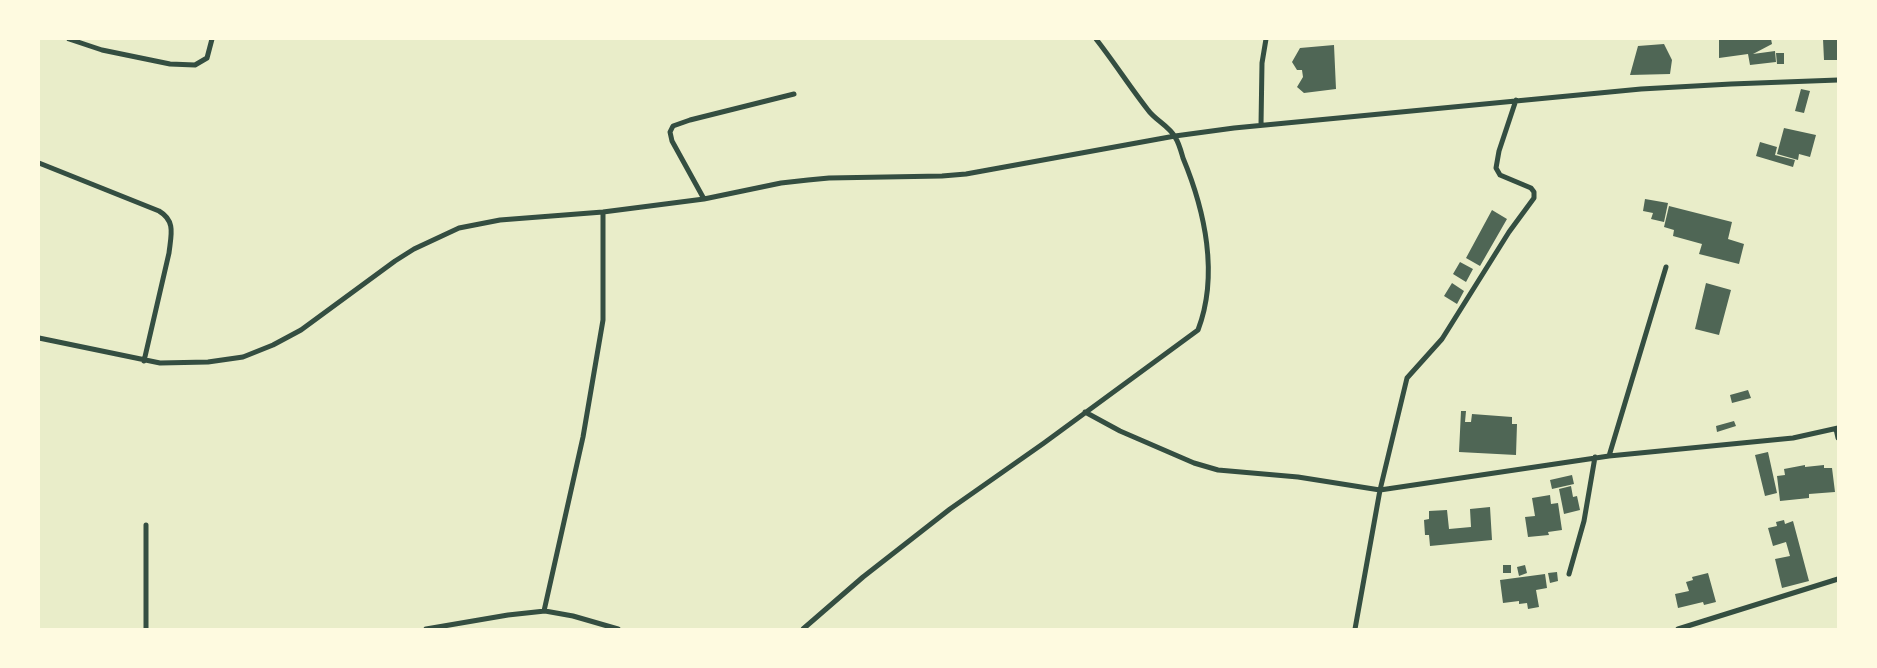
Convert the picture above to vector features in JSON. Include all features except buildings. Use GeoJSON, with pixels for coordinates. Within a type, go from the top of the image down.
{"type":"FeatureCollection","features":[{"type":"Feature","properties":{"kind":"street"},"geometry":{"type":"LineString","coordinates":[[70,39],[102,50],[170,64],[194,65],[207,58],[212,39]]}},
{"type":"Feature","properties":{"kind":"street"},"geometry":{"type":"LineString","coordinates":[[803,629],[837,598],[912,538],[1198,330],[1203,316],[1209,282],[1206,246],[1199,204],[1192,179],[1175,136],[1148,111],[1096,39]]}},
{"type":"Feature","properties":{"kind":"street"},"geometry":{"type":"LineString","coordinates":[[1261,125],[1262,62],[1266,39]]}},
{"type":"Feature","properties":{"kind":"street"},"geometry":{"type":"LineString","coordinates":[[39,338],[160,363],[218,361],[251,354],[273,345],[312,322],[372,276],[414,249],[459,228],[500,220],[603,212],[704,199],[781,183],[829,178],[966,174],[1175,136],[1261,125],[1516,100],[1691,86],[1838,80]]}},
{"type":"Feature","properties":{"kind":"street"},"geometry":{"type":"LineString","coordinates":[[704,199],[672,141],[670,132],[673,126],[794,94]]}},
{"type":"Feature","properties":{"kind":"street"},"geometry":{"type":"LineString","coordinates":[[1355,629],[1380,490],[1407,378],[1442,338],[1509,232],[1534,198],[1534,192],[1530,188],[1500,175],[1496,168],[1499,151],[1516,100]]}},
{"type":"Feature","properties":{"kind":"street"},"geometry":{"type":"LineString","coordinates":[[39,163],[159,211],[166,215],[170,221],[169,253],[144,361]]}},
{"type":"Feature","properties":{"kind":"street"},"geometry":{"type":"LineString","coordinates":[[544,611],[583,437],[603,320],[603,212]]}},
{"type":"Feature","properties":{"kind":"street"},"geometry":{"type":"LineString","coordinates":[[1609,456],[1666,267]]}},
{"type":"Feature","properties":{"kind":"street"},"geometry":{"type":"LineString","coordinates":[[1085,412],[1120,431],[1194,463],[1218,470],[1307,478],[1380,490],[1595,457],[1762,442],[1837,429],[1838,438]]}},
{"type":"Feature","properties":{"kind":"street"},"geometry":{"type":"LineString","coordinates":[[1569,574],[1584,521],[1595,457]]}},
{"type":"Feature","properties":{"kind":"street"},"geometry":{"type":"LineString","coordinates":[[146,525],[146,629]]}},
{"type":"Feature","properties":{"kind":"street"},"geometry":{"type":"LineString","coordinates":[[1678,629],[1838,579]]}},
{"type":"Feature","properties":{"kind":"street"},"geometry":{"type":"LineString","coordinates":[[426,629],[544,611],[574,616],[618,629]]}}]}
